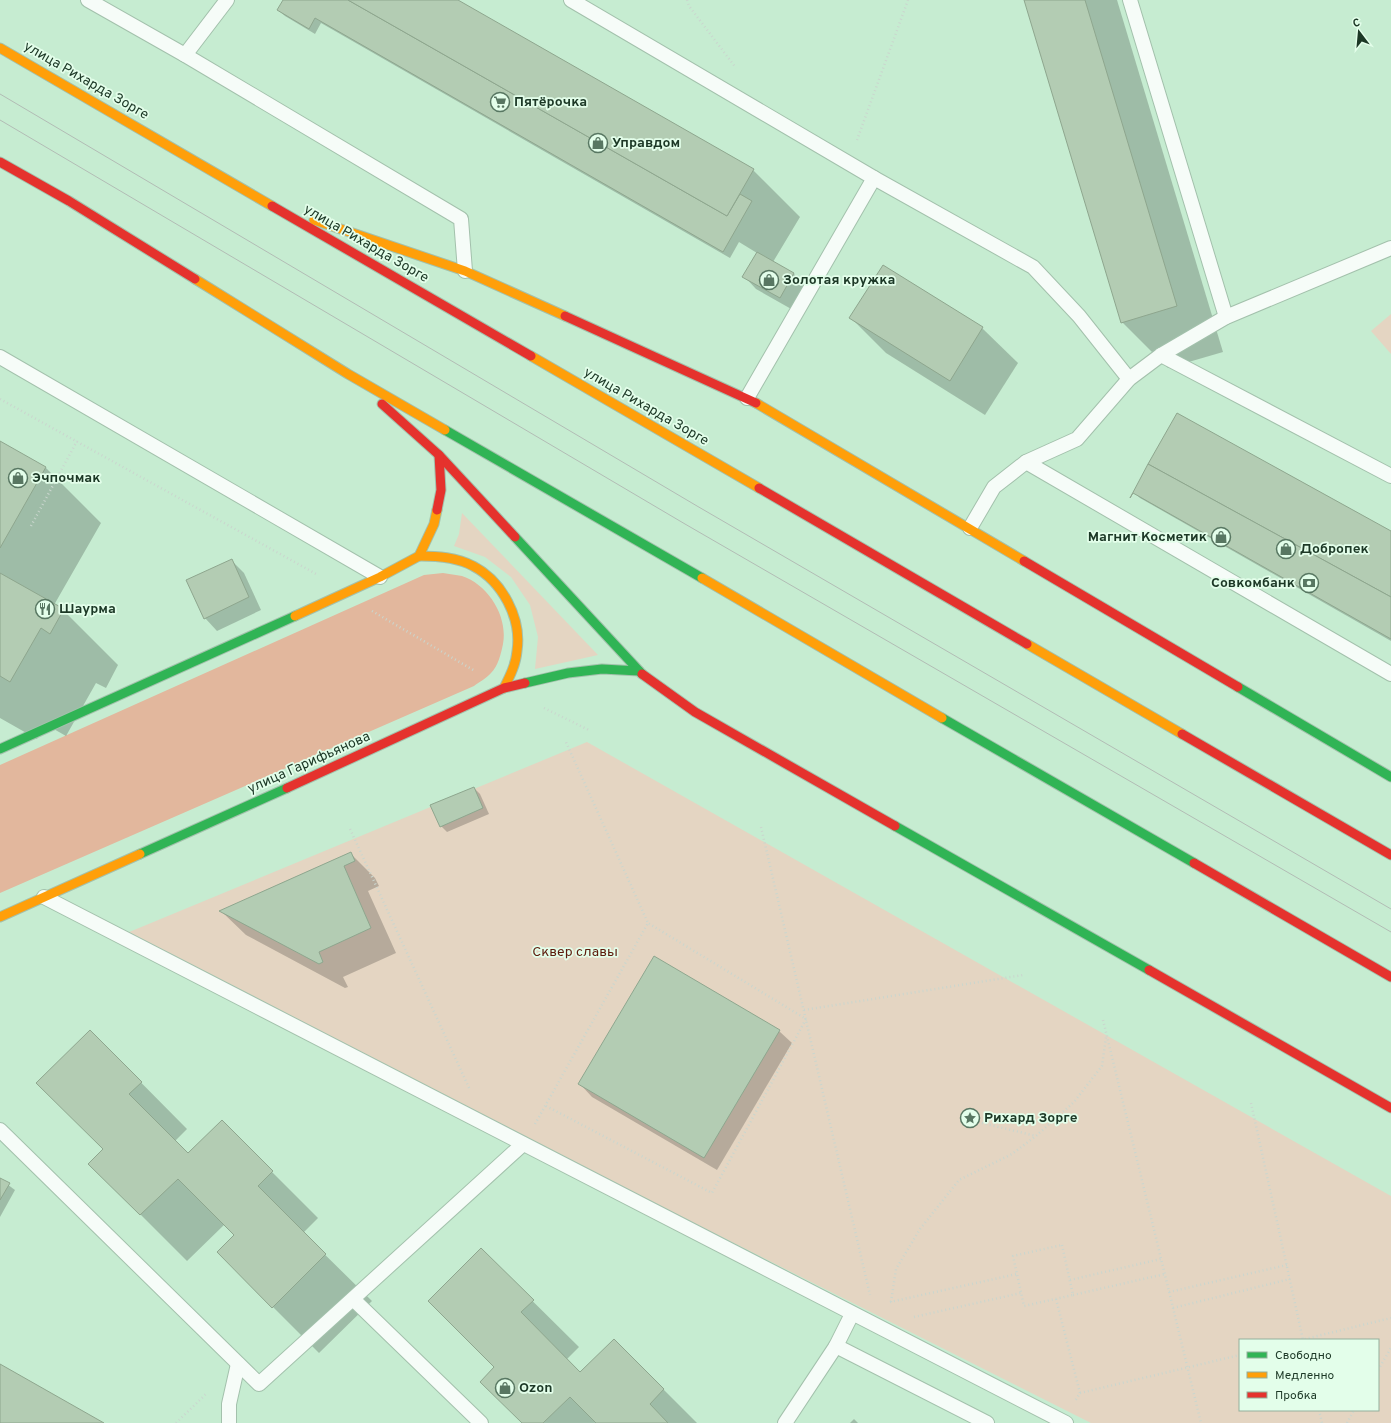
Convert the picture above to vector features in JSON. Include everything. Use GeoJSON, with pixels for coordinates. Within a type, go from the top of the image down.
{"type":"FeatureCollection","features":[{"type":"Feature","properties":{"kind":"main road","name":"улица Рихарда Зорге"},"geometry":{"type":"LineString","coordinates":[[0,48],[1391,855]]}},
{"type":"Feature","properties":{"kind":"main road"},"geometry":{"type":"LineString","coordinates":[[0,162],[68,201],[348,374],[1391,977]]}},
{"type":"Feature","properties":{"kind":"main road"},"geometry":{"type":"LineString","coordinates":[[269,204],[465,271],[747,398],[1391,777]]}},
{"type":"Feature","properties":{"kind":"main road"},"geometry":{"type":"LineString","coordinates":[[348,374],[439,455],[639,671],[695,712],[1391,1108]]}},
{"type":"Feature","properties":{"kind":"main road"},"geometry":{"type":"LineString","coordinates":[[419,556],[434,524],[441,490],[439,455]]}},
{"type":"Feature","properties":{"kind":"main road"},"geometry":{"type":"LineString","coordinates":[[0,748],[343,594],[380,577],[419,556],[447,556],[474,565],[496,583],[511,607],[518,634],[516,662],[504,688]]}},
{"type":"Feature","properties":{"kind":"main road","name":"улица Гарифьянова"},"geometry":{"type":"LineString","coordinates":[[0,917],[375,750],[504,688],[568,673],[602,669],[639,671]]}},
{"type":"Feature","properties":{"kind":"lane"},"geometry":{"type":"LineString","coordinates":[[88,0],[185,55],[461,219],[465,271]]}},
{"type":"Feature","properties":{"kind":"lane"},"geometry":{"type":"LineString","coordinates":[[185,55],[227,0]]}},
{"type":"Feature","properties":{"kind":"lane"},"geometry":{"type":"LineString","coordinates":[[571,0],[849,164],[1033,267],[1079,316],[1129,380]]}},
{"type":"Feature","properties":{"kind":"lane"},"geometry":{"type":"LineString","coordinates":[[1130,0],[1226,317]]}},
{"type":"Feature","properties":{"kind":"lane"},"geometry":{"type":"LineString","coordinates":[[747,398],[874,178]]}},
{"type":"Feature","properties":{"kind":"lane"},"geometry":{"type":"LineString","coordinates":[[970,528],[994,487],[1026,462],[1077,439],[1129,380],[1161,354],[1226,317],[1391,248]]}},
{"type":"Feature","properties":{"kind":"lane"},"geometry":{"type":"LineString","coordinates":[[1161,354],[1391,476]]}},
{"type":"Feature","properties":{"kind":"lane"},"geometry":{"type":"LineString","coordinates":[[0,356],[380,577]]}},
{"type":"Feature","properties":{"kind":"lane"},"geometry":{"type":"LineString","coordinates":[[1026,462],[1391,674]]}},
{"type":"Feature","properties":{"kind":"lane"},"geometry":{"type":"LineString","coordinates":[[44,897],[1064,1422]]}},
{"type":"Feature","properties":{"kind":"lane"},"geometry":{"type":"LineString","coordinates":[[0,1130],[259,1384],[523,1144]]}},
{"type":"Feature","properties":{"kind":"lane"},"geometry":{"type":"LineString","coordinates":[[353,1299],[481,1423]]}},
{"type":"Feature","properties":{"kind":"lane"},"geometry":{"type":"LineString","coordinates":[[785,1423],[836,1346],[852,1314]]}},
{"type":"Feature","properties":{"kind":"lane"},"geometry":{"type":"LineString","coordinates":[[836,1346],[987,1423]]}},
{"type":"Feature","properties":{"kind":"lane"},"geometry":{"type":"LineString","coordinates":[[229,1423],[229,1404],[238,1364]]}},
{"type":"Feature","properties":{"kind":"path"},"geometry":{"type":"LineString","coordinates":[[687,0],[689,6],[740,73]]}},
{"type":"Feature","properties":{"kind":"path"},"geometry":{"type":"LineString","coordinates":[[849,164],[908,0]]}},
{"type":"Feature","properties":{"kind":"path"},"geometry":{"type":"LineString","coordinates":[[0,399],[321,577],[343,594],[504,688]]}},
{"type":"Feature","properties":{"kind":"path"},"geometry":{"type":"LineString","coordinates":[[32,526],[77,441]]}},
{"type":"Feature","properties":{"kind":"path"},"geometry":{"type":"LineString","coordinates":[[540,705],[589,730]]}},
{"type":"Feature","properties":{"kind":"path"},"geometry":{"type":"LineString","coordinates":[[565,740],[648,923],[806,1019]]}},
{"type":"Feature","properties":{"kind":"path"},"geometry":{"type":"LineString","coordinates":[[761,826],[877,1326],[1021,1292]]}},
{"type":"Feature","properties":{"kind":"path"},"geometry":{"type":"LineString","coordinates":[[350,829],[487,1126]]}},
{"type":"Feature","properties":{"kind":"path"},"geometry":{"type":"LineString","coordinates":[[523,1144],[546,1106],[648,923]]}},
{"type":"Feature","properties":{"kind":"path"},"geometry":{"type":"LineString","coordinates":[[804,1010],[1023,975]]}},
{"type":"Feature","properties":{"kind":"path"},"geometry":{"type":"LineString","coordinates":[[546,1106],[712,1193],[806,1019]]}},
{"type":"Feature","properties":{"kind":"path"},"geometry":{"type":"LineString","coordinates":[[1103,1020],[1201,1423]]}},
{"type":"Feature","properties":{"kind":"path"},"geometry":{"type":"LineString","coordinates":[[891,1302],[896,1269],[920,1229],[959,1180],[1012,1154],[1036,1136],[1074,1102],[1102,1066],[1107,1035]]}},
{"type":"Feature","properties":{"kind":"path"},"geometry":{"type":"LineString","coordinates":[[1251,1103],[1302,1339]]}},
{"type":"Feature","properties":{"kind":"path"},"geometry":{"type":"LineString","coordinates":[[978,1122],[1036,1136]]}},
{"type":"Feature","properties":{"kind":"path"},"geometry":{"type":"LineString","coordinates":[[1073,1295],[1062,1245],[1013,1256],[1024,1306],[1056,1299],[1165,1274]]}},
{"type":"Feature","properties":{"kind":"path"},"geometry":{"type":"LineString","coordinates":[[1070,1280],[1161,1259]]}},
{"type":"Feature","properties":{"kind":"path"},"geometry":{"type":"LineString","coordinates":[[1169,1292],[1286,1265]]}},
{"type":"Feature","properties":{"kind":"path"},"geometry":{"type":"LineString","coordinates":[[873,1306],[1017,1274]]}},
{"type":"Feature","properties":{"kind":"path"},"geometry":{"type":"LineString","coordinates":[[1173,1308],[1290,1279]]}},
{"type":"Feature","properties":{"kind":"path"},"geometry":{"type":"LineString","coordinates":[[1056,1299],[1080,1393],[1064,1422]]}},
{"type":"Feature","properties":{"kind":"path"},"geometry":{"type":"LineString","coordinates":[[1306,1339],[1391,1318]]}},
{"type":"Feature","properties":{"kind":"path"},"geometry":{"type":"LineString","coordinates":[[1379,1368],[1391,1348]]}},
{"type":"Feature","properties":{"kind":"path"},"geometry":{"type":"LineString","coordinates":[[1080,1393],[1239,1354]]}},
{"type":"Feature","properties":{"kind":"path"},"geometry":{"type":"LineString","coordinates":[[1319,1411],[1322,1423]]}},
{"type":"Feature","properties":{"kind":"path"},"geometry":{"type":"LineString","coordinates":[[1347,1423],[1353,1411]]}},
{"type":"Feature","properties":{"kind":"green space"},"geometry":{"type":"Polygon","coordinates":[[[1391,314],[1391,354],[1371,331],[1391,314]]]}},
{"type":"Feature","properties":{"kind":"green space"},"geometry":{"type":"Polygon","coordinates":[[[462,513],[598,655],[535,669],[538,637],[530,605],[511,577],[485,557],[454,546],[459,534],[462,513]]]}},
{"type":"Feature","properties":{"kind":"green space","name":"Сквер славы"},"geometry":{"type":"Polygon","coordinates":[[[587,742],[1391,1196],[1391,1423],[1091,1423],[122,935],[587,742]]]}},
{"type":"Feature","properties":{"kind":"shaded area"},"geometry":{"type":"Polygon","coordinates":[[[443,573],[462,576],[472,580],[488,594],[499,613],[502,623],[504,634],[503,644],[496,667],[491,673],[474,686],[0,893],[0,765],[424,575],[443,573]]]}},
{"type":"Feature","properties":{"kind":"building"},"geometry":{"type":"Polygon","coordinates":[[[283,0],[348,0],[727,216],[740,194],[752,201],[723,252],[315,18],[309,29],[277,10],[283,0]]]}},
{"type":"Feature","properties":{"kind":"building"},"geometry":{"type":"Polygon","coordinates":[[[348,0],[458,0],[754,169],[727,216],[348,0]]]}},
{"type":"Feature","properties":{"kind":"building"},"geometry":{"type":"Polygon","coordinates":[[[1024,0],[1085,0],[1177,306],[1121,323],[1024,0]]]}},
{"type":"Feature","properties":{"kind":"building"},"geometry":{"type":"Polygon","coordinates":[[[757,252],[794,273],[780,298],[742,277],[757,252]]]}},
{"type":"Feature","properties":{"kind":"building"},"geometry":{"type":"Polygon","coordinates":[[[883,265],[983,327],[950,381],[849,318],[883,265]]]}},
{"type":"Feature","properties":{"kind":"building"},"geometry":{"type":"Polygon","coordinates":[[[1177,413],[1391,531],[1391,597],[1148,464],[1177,413]]]}},
{"type":"Feature","properties":{"kind":"building"},"geometry":{"type":"Polygon","coordinates":[[[0,441],[46,467],[0,548],[0,441]]]}},
{"type":"Feature","properties":{"kind":"building"},"geometry":{"type":"Polygon","coordinates":[[[1148,464],[1391,597],[1391,639],[1133,493],[1130,498],[1148,464]]]}},
{"type":"Feature","properties":{"kind":"building"},"geometry":{"type":"Polygon","coordinates":[[[232,559],[249,597],[204,619],[186,580],[232,559]]]}},
{"type":"Feature","properties":{"kind":"building"},"geometry":{"type":"Polygon","coordinates":[[[0,573],[64,609],[50,634],[41,628],[10,682],[0,676],[0,573]]]}},
{"type":"Feature","properties":{"kind":"building"},"geometry":{"type":"Polygon","coordinates":[[[474,787],[483,808],[440,827],[430,805],[474,787]]]}},
{"type":"Feature","properties":{"kind":"building"},"geometry":{"type":"Polygon","coordinates":[[[351,852],[355,861],[344,866],[371,928],[319,952],[323,962],[319,964],[219,911],[351,852]]]}},
{"type":"Feature","properties":{"kind":"building"},"geometry":{"type":"Polygon","coordinates":[[[654,956],[780,1030],[704,1158],[578,1084],[654,956]]]}},
{"type":"Feature","properties":{"kind":"building"},"geometry":{"type":"Polygon","coordinates":[[[90,1030],[142,1082],[129,1094],[188,1153],[222,1120],[273,1171],[258,1186],[326,1254],[272,1308],[217,1252],[234,1235],[178,1179],[140,1215],[88,1164],[103,1149],[36,1083],[90,1030]]]}},
{"type":"Feature","properties":{"kind":"building"},"geometry":{"type":"Polygon","coordinates":[[[0,1178],[10,1183],[0,1200],[0,1178]]]}},
{"type":"Feature","properties":{"kind":"building"},"geometry":{"type":"Polygon","coordinates":[[[481,1248],[534,1300],[521,1312],[580,1372],[614,1339],[664,1389],[650,1404],[668,1423],[596,1423],[570,1397],[543,1423],[522,1423],[480,1382],[494,1367],[428,1301],[481,1248]]]}},
{"type":"Feature","properties":{"kind":"building"},"geometry":{"type":"Polygon","coordinates":[[[0,1364],[104,1423],[0,1423],[0,1364]]]}},
{"type":"Feature","properties":{"kind":"tram line"},"geometry":{"type":"LineString","coordinates":[[0,94],[697,506],[1391,909]]}},
{"type":"Feature","properties":{"kind":"tram line"},"geometry":{"type":"LineString","coordinates":[[0,120],[685,524],[1391,932]]}},
{"type":"Feature","properties":{"kind":"traffic: fast"},"geometry":{"type":"LineString","coordinates":[[445,430],[702,578]]}},
{"type":"Feature","properties":{"kind":"traffic: fast"},"geometry":{"type":"LineString","coordinates":[[515,537],[642,674]]}},
{"type":"Feature","properties":{"kind":"traffic: fast"},"geometry":{"type":"LineString","coordinates":[[0,749],[295,616]]}},
{"type":"Feature","properties":{"kind":"traffic: fast"},"geometry":{"type":"LineString","coordinates":[[525,683],[568,673],[602,669],[639,671]]}},
{"type":"Feature","properties":{"kind":"traffic: fast"},"geometry":{"type":"LineString","coordinates":[[1238,687],[1391,777]]}},
{"type":"Feature","properties":{"kind":"traffic: fast"},"geometry":{"type":"LineString","coordinates":[[942,718],[1194,863]]}},
{"type":"Feature","properties":{"kind":"traffic: fast"},"geometry":{"type":"LineString","coordinates":[[140,854],[287,788]]}},
{"type":"Feature","properties":{"kind":"traffic: fast"},"geometry":{"type":"LineString","coordinates":[[895,826],[1149,970]]}},
{"type":"Feature","properties":{"kind":"traffic: slow"},"geometry":{"type":"LineString","coordinates":[[0,48],[272,206]]}},
{"type":"Feature","properties":{"kind":"traffic: slow"},"geometry":{"type":"LineString","coordinates":[[314,220],[465,271],[565,316]]}},
{"type":"Feature","properties":{"kind":"traffic: slow"},"geometry":{"type":"LineString","coordinates":[[195,279],[348,374],[445,430]]}},
{"type":"Feature","properties":{"kind":"traffic: slow"},"geometry":{"type":"LineString","coordinates":[[531,356],[759,488]]}},
{"type":"Feature","properties":{"kind":"traffic: slow"},"geometry":{"type":"LineString","coordinates":[[756,403],[1024,561]]}},
{"type":"Feature","properties":{"kind":"traffic: slow"},"geometry":{"type":"LineString","coordinates":[[295,616],[380,577],[419,556],[434,524],[437,510]]}},
{"type":"Feature","properties":{"kind":"traffic: slow"},"geometry":{"type":"LineString","coordinates":[[419,556],[447,558],[467,563],[493,581],[501,591],[513,614],[518,638],[515,661],[504,688]]}},
{"type":"Feature","properties":{"kind":"traffic: slow"},"geometry":{"type":"LineString","coordinates":[[702,578],[942,718]]}},
{"type":"Feature","properties":{"kind":"traffic: slow"},"geometry":{"type":"LineString","coordinates":[[1027,644],[1182,734]]}},
{"type":"Feature","properties":{"kind":"traffic: slow"},"geometry":{"type":"LineString","coordinates":[[0,917],[140,854]]}},
{"type":"Feature","properties":{"kind":"traffic: jam"},"geometry":{"type":"LineString","coordinates":[[0,162],[69,201],[195,279]]}},
{"type":"Feature","properties":{"kind":"traffic: jam"},"geometry":{"type":"LineString","coordinates":[[272,206],[531,356]]}},
{"type":"Feature","properties":{"kind":"traffic: jam"},"geometry":{"type":"LineString","coordinates":[[565,316],[756,403]]}},
{"type":"Feature","properties":{"kind":"traffic: jam"},"geometry":{"type":"LineString","coordinates":[[382,404],[439,455],[515,537]]}},
{"type":"Feature","properties":{"kind":"traffic: jam"},"geometry":{"type":"LineString","coordinates":[[437,510],[441,490],[439,455]]}},
{"type":"Feature","properties":{"kind":"traffic: jam"},"geometry":{"type":"LineString","coordinates":[[759,488],[1027,644]]}},
{"type":"Feature","properties":{"kind":"traffic: jam"},"geometry":{"type":"LineString","coordinates":[[1024,561],[1238,687]]}},
{"type":"Feature","properties":{"kind":"traffic: jam"},"geometry":{"type":"LineString","coordinates":[[642,674],[695,712],[895,826]]}},
{"type":"Feature","properties":{"kind":"traffic: jam"},"geometry":{"type":"LineString","coordinates":[[287,788],[504,688],[525,683]]}},
{"type":"Feature","properties":{"kind":"traffic: jam"},"geometry":{"type":"LineString","coordinates":[[1182,734],[1391,855]]}},
{"type":"Feature","properties":{"kind":"traffic: jam"},"geometry":{"type":"LineString","coordinates":[[1194,863],[1391,977]]}},
{"type":"Feature","properties":{"kind":"traffic: jam"},"geometry":{"type":"LineString","coordinates":[[1149,970],[1391,1108]]}},
{"type":"Feature","properties":{"kind":"place","name":"Пятёрочка"},"geometry":{"type":"Point","coordinates":[500,102]}},
{"type":"Feature","properties":{"kind":"place","name":"Управдом"},"geometry":{"type":"Point","coordinates":[598,143]}},
{"type":"Feature","properties":{"kind":"place","name":"Золотая кружка"},"geometry":{"type":"Point","coordinates":[769,280]}},
{"type":"Feature","properties":{"kind":"place","name":"Эчпочмак"},"geometry":{"type":"Point","coordinates":[18,478]}},
{"type":"Feature","properties":{"kind":"place","name":"Магнит Косметик"},"geometry":{"type":"Point","coordinates":[1221,537]}},
{"type":"Feature","properties":{"kind":"place","name":"Добропек"},"geometry":{"type":"Point","coordinates":[1286,549]}},
{"type":"Feature","properties":{"kind":"place","name":"Совкомбанк"},"geometry":{"type":"Point","coordinates":[1309,583]}},
{"type":"Feature","properties":{"kind":"place","name":"Шаурма"},"geometry":{"type":"Point","coordinates":[45,609]}},
{"type":"Feature","properties":{"kind":"place","name":"Рихард Зорге"},"geometry":{"type":"Point","coordinates":[970,1118]}},
{"type":"Feature","properties":{"kind":"place","name":"Ozon"},"geometry":{"type":"Point","coordinates":[505,1388]}}]}
